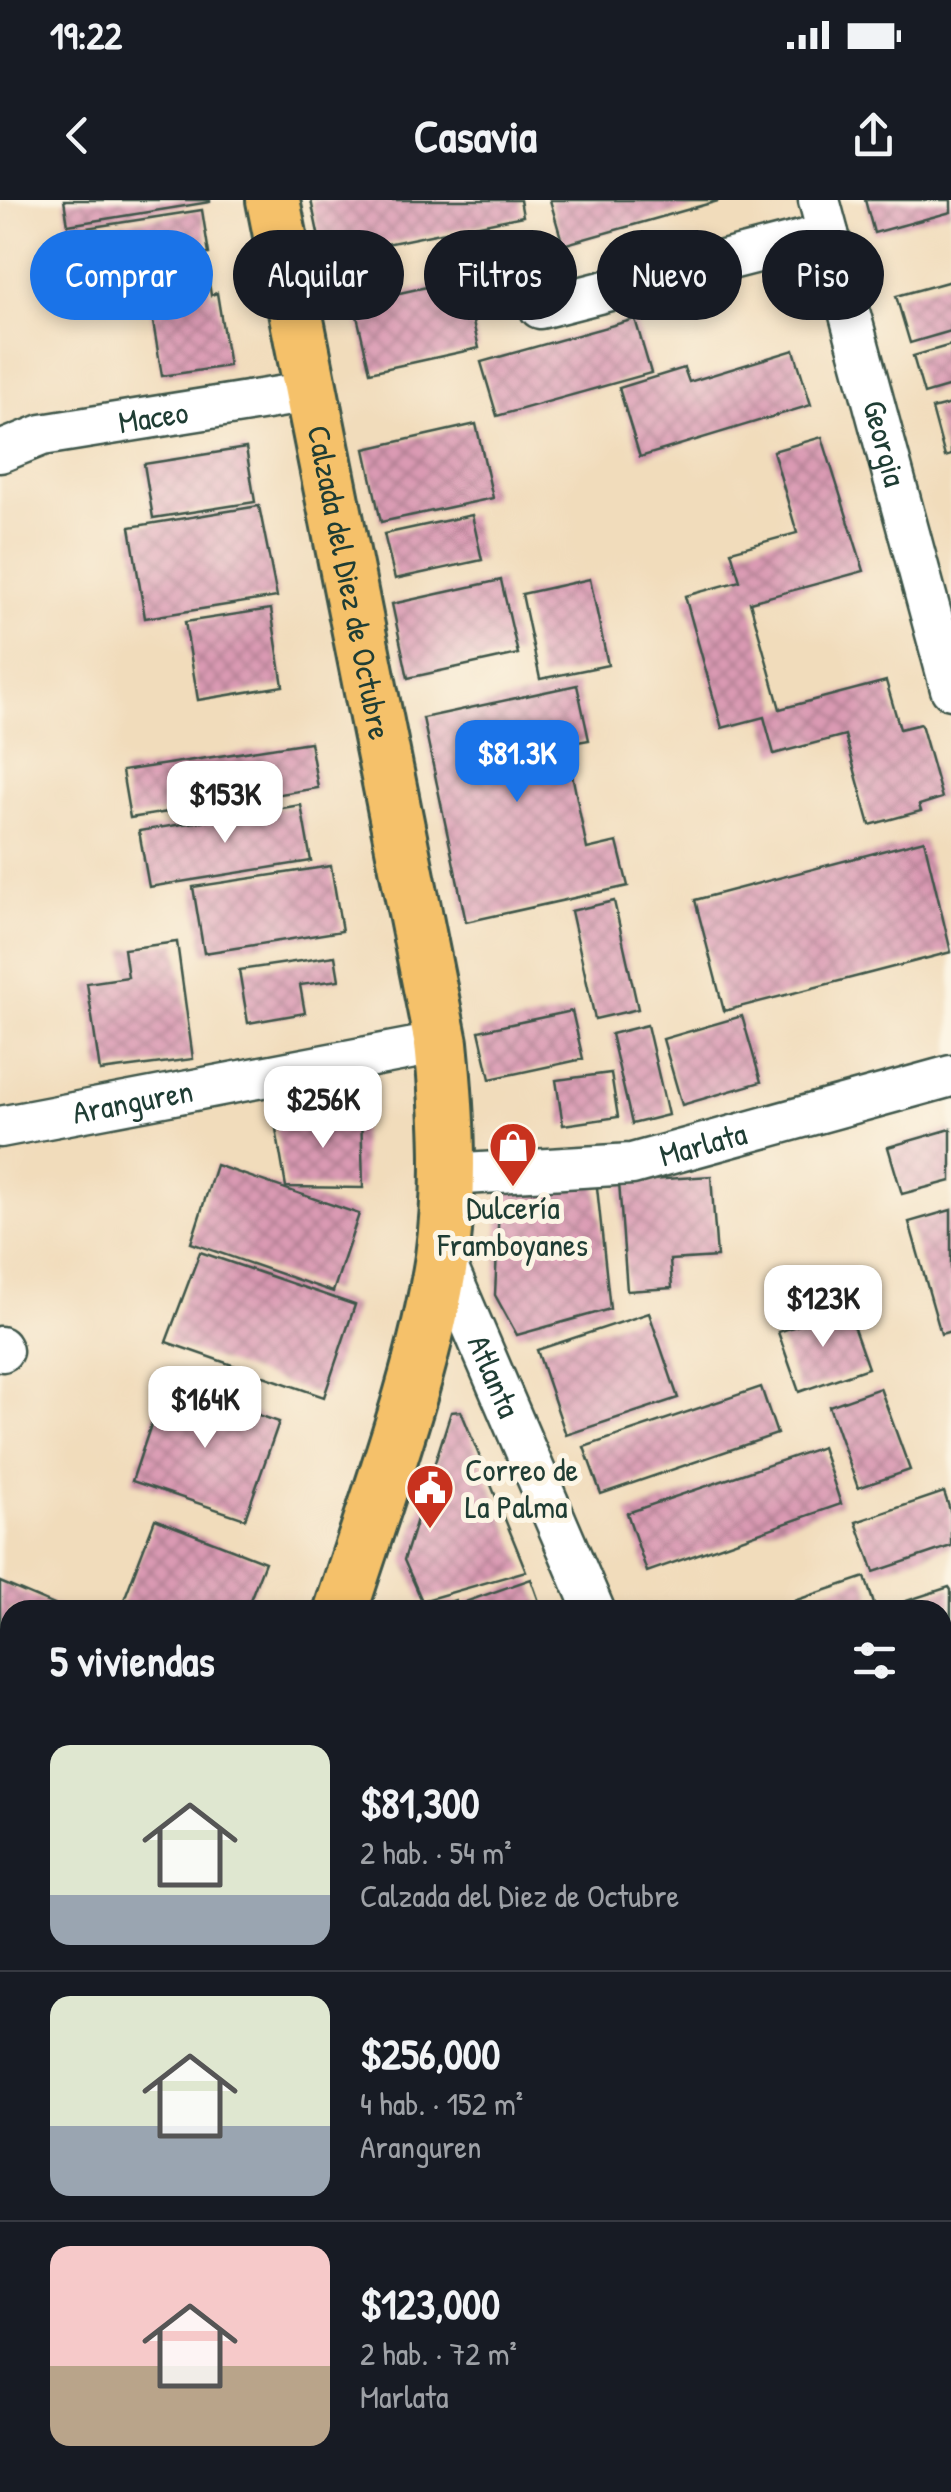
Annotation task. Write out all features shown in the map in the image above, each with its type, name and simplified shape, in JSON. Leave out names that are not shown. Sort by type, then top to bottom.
[{"type":"main road","name":"Calzada del Diez de Octubre","points":[[274,200],[441,1043],[448,1175],[442,1255],[406,1409],[344,1600]]},
{"type":"street","points":[[577,296],[823,217]]},
{"type":"street","name":"Georgia","points":[[823,217],[951,689]]},
{"type":"street","name":"Maceo","points":[[0,452],[42,435],[310,392]]},
{"type":"street","name":"Aranguren","points":[[0,1126],[441,1043]]},
{"type":"street","name":"Marlata","points":[[448,1175],[632,1164],[951,1076]]},
{"type":"street","name":"Atlanta","points":[[442,1255],[590,1600]]},
{"type":"building","points":[[64,200],[210,200],[210,202],[68,225]]},
{"type":"building","points":[[311,200],[520,200],[523,216],[455,230],[424,230],[424,236],[404,240],[404,230],[317,230]]},
{"type":"building","points":[[550,200],[718,200],[616,230],[597,230],[597,235],[577,241],[577,230],[559,230]]},
{"type":"building","points":[[865,200],[951,200],[951,212],[873,230]]},
{"type":"building","points":[[202,210],[205,230],[73,230]]},
{"type":"building","points":[[951,281],[951,331],[910,343],[896,296]]},
{"type":"building","points":[[424,288],[424,320],[473,320],[479,348],[370,372],[358,320],[404,320],[404,292]]},
{"type":"building","points":[[217,293],[229,366],[162,376],[153,320],[213,320],[213,294]]},
{"type":"building","points":[[635,320],[651,373],[497,416],[481,362]]},
{"type":"building","points":[[951,345],[951,386],[924,394],[913,356]]},
{"type":"building","points":[[794,350],[811,405],[640,457],[619,388],[684,368],[689,382]]},
{"type":"building","points":[[951,404],[951,455],[945,457],[932,409]]},
{"type":"building","points":[[476,424],[493,498],[381,522],[365,449]]},
{"type":"building","points":[[822,437],[864,571],[750,602],[780,709],[886,681],[900,729],[921,724],[942,798],[919,805],[921,811],[870,825],[845,735],[774,754],[764,717],[722,728],[685,596],[740,581],[731,551],[797,533],[773,451]]},
{"type":"building","points":[[246,448],[255,502],[153,518],[144,464]]},
{"type":"building","points":[[259,506],[277,597],[145,618],[130,527]]},
{"type":"building","points":[[472,515],[482,560],[395,579],[384,534]]},
{"type":"building","points":[[590,579],[608,665],[540,679],[522,594]]},
{"type":"building","points":[[501,580],[518,654],[408,678],[392,604]]},
{"type":"building","points":[[271,609],[283,686],[198,700],[185,622]]},
{"type":"building","points":[[577,685],[589,740],[566,744],[587,849],[617,842],[628,886],[466,922],[423,718]]},
{"type":"building","points":[[310,742],[318,788],[130,818],[122,771]]},
{"type":"building","points":[[301,805],[311,861],[149,887],[139,831]]},
{"type":"building","points":[[924,840],[951,952],[724,1011],[695,900]]},
{"type":"building","points":[[331,866],[342,931],[204,953],[193,887]]},
{"type":"building","points":[[614,901],[638,1009],[595,1019],[571,911]]},
{"type":"building","points":[[177,942],[193,1059],[100,1071],[87,983],[128,977],[124,949]]},
{"type":"building","points":[[335,956],[339,980],[300,985],[305,1013],[248,1023],[239,970]]},
{"type":"building","points":[[572,1011],[583,1059],[490,1079],[479,1031]]},
{"type":"building","points":[[742,1016],[761,1082],[682,1105],[663,1039]]},
{"type":"building","points":[[647,1025],[668,1115],[632,1124],[611,1034]]},
{"type":"building","points":[[611,1073],[618,1117],[563,1125],[556,1080]]},
{"type":"building","points":[[361,1109],[363,1188],[286,1187],[275,1123]]},
{"type":"building","points":[[951,1129],[951,1181],[902,1194],[888,1147]]},
{"type":"building","points":[[216,1165],[359,1214],[333,1292],[191,1243]]},
{"type":"building","points":[[711,1176],[717,1257],[670,1260],[672,1288],[627,1291],[619,1182]]},
{"type":"building","points":[[596,1178],[610,1309],[517,1335],[495,1295],[500,1182]]},
{"type":"building","points":[[951,1210],[951,1331],[941,1334],[909,1222]]},
{"type":"building","points":[[200,1252],[355,1305],[324,1397],[166,1342]]},
{"type":"building","points":[[847,1309],[868,1368],[799,1392],[778,1332]]},
{"type":"building","points":[[649,1313],[678,1398],[566,1435],[537,1350]]},
{"type":"building","points":[[165,1383],[279,1422],[245,1519],[132,1481]]},
{"type":"building","points":[[761,1387],[777,1434],[601,1494],[584,1447]]},
{"type":"building","points":[[880,1388],[910,1470],[858,1488],[829,1406]]},
{"type":"building","points":[[461,1411],[526,1571],[422,1600],[404,1560],[451,1412]]},
{"type":"building","points":[[822,1447],[841,1504],[647,1572],[627,1513]]},
{"type":"building","points":[[944,1492],[951,1513],[951,1546],[874,1572],[856,1522]]},
{"type":"building","points":[[155,1519],[265,1562],[250,1600],[124,1600]]},
{"type":"building","points":[[865,1577],[873,1600],[797,1600]]},
{"type":"building","points":[[531,1579],[538,1600],[471,1600]]},
{"type":"building","points":[[0,1582],[42,1600],[0,1600]]},
{"type":"building","points":[[949,1587],[951,1590],[951,1600],[909,1600]]},
{"type":"place","name":"Dulcería Framboyanes","points":[[513,1188]]},
{"type":"place","name":"Correo de La Palma","points":[[430,1530]]}]
